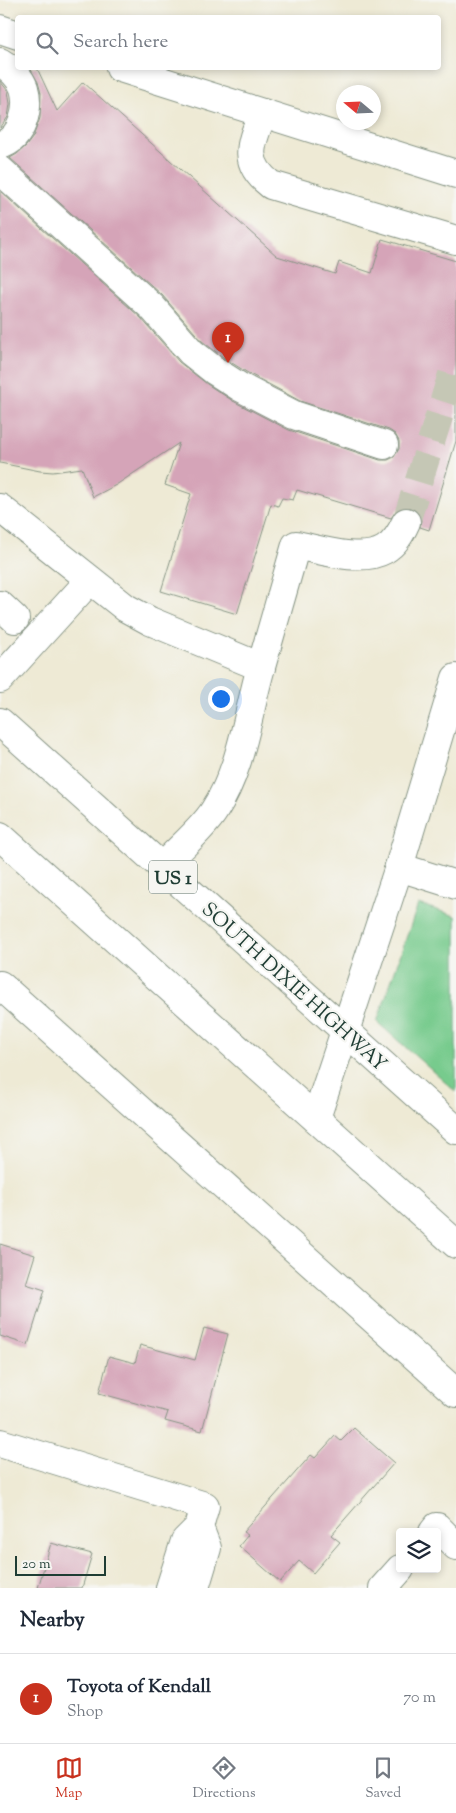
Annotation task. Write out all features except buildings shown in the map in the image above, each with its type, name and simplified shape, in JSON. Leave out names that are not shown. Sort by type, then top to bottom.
[{"type":"main road","points":[[0,29],[15,34]]},
{"type":"main road","points":[[0,62],[10,68],[19,80],[23,86],[26,100],[24,120],[18,132],[7,143],[0,145]]},
{"type":"main road","points":[[126,70],[456,174]]},
{"type":"main road","points":[[263,113],[252,141],[251,162],[259,176],[271,185],[456,240]]},
{"type":"main road","points":[[2,171],[152,308],[191,352],[215,371],[240,387],[294,414],[384,445]]},
{"type":"main road","points":[[0,508],[126,608],[150,621],[261,667]]},
{"type":"main road","points":[[162,867],[213,813],[230,780],[244,740],[252,699],[296,545],[351,555],[369,555],[385,550],[398,537],[406,522]]},
{"type":"main road","points":[[0,679],[90,580]]},
{"type":"main road","points":[[316,1118],[399,867],[456,678]]},
{"type":"main road","name":"SOUTH DIXIE HIGHWAY","points":[[0,722],[456,1130]]},
{"type":"main road","points":[[0,836],[456,1244]]},
{"type":"main road","points":[[399,867],[456,885]]},
{"type":"main road","points":[[0,985],[456,1393]]},
{"type":"main road","points":[[0,1443],[202,1516]]},
{"type":"main road","points":[[170,1588],[185,1541],[202,1516]]},
{"type":"main road","points":[[195,1588],[207,1548],[202,1516]]},
{"type":"main road","points":[[441,1531],[456,1546]]},
{"type":"main road","points":[[383,1588],[396,1573]]},
{"type":"green space","points":[[418,904],[456,916],[456,1092],[377,1022]]},
{"type":"tunnel","points":[[406,522],[456,362]]},
{"type":"place","name":"Toyota of Kendall","points":[[228,363]]}]
